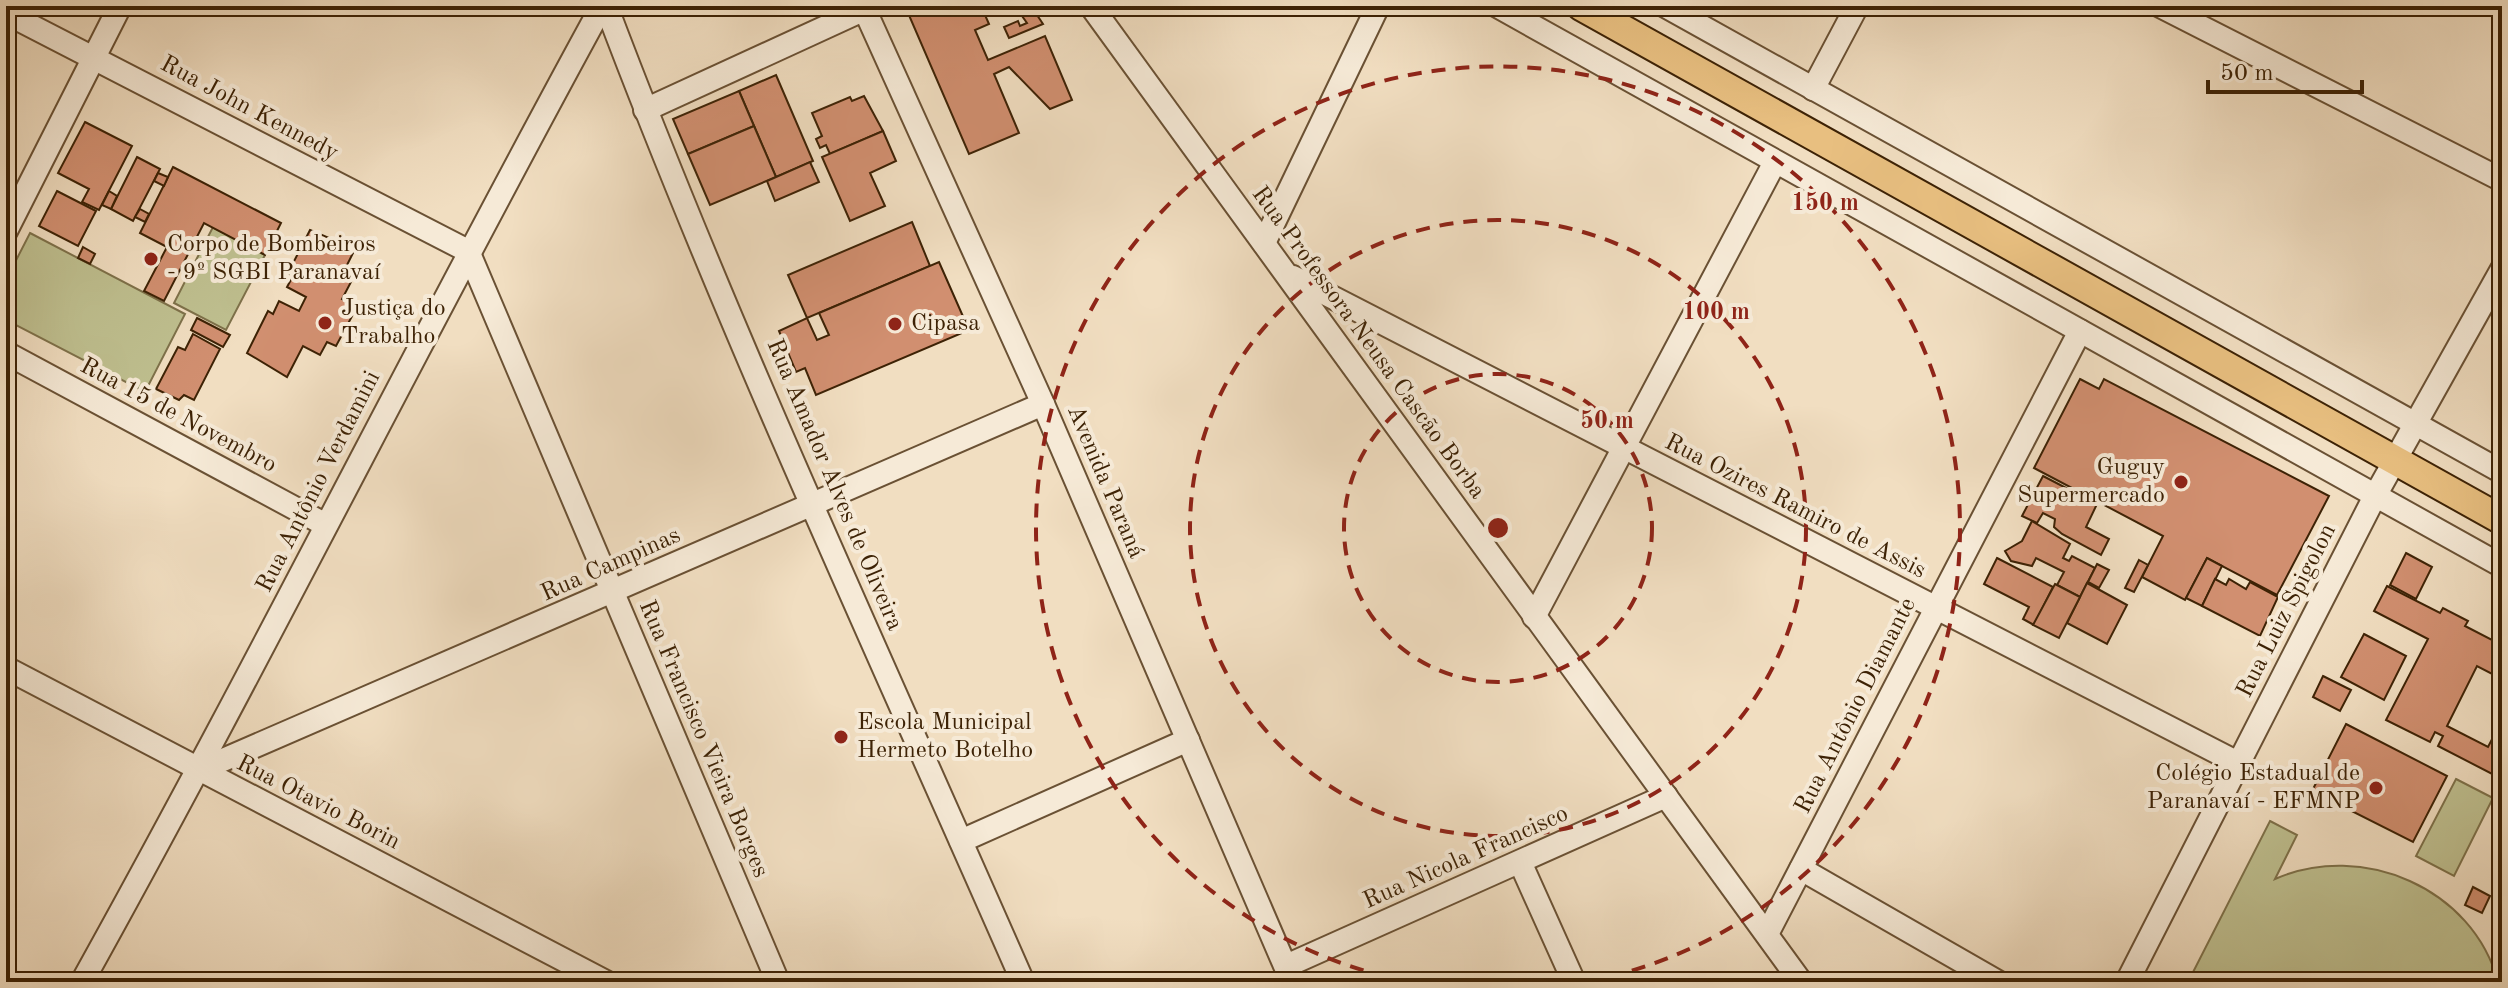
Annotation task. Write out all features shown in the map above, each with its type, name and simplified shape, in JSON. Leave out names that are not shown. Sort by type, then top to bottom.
[{"type":"main road","points":[[1581,6],[2502,520]]},
{"type":"street","points":[[6,231],[120,6]]},
{"type":"street","name":"Rua Amador Alves de Oliveira","points":[[604,6],[645,110],[813,503],[1023,982]]},
{"type":"street","name":"Rua Antônio Verdamini","points":[[82,982],[200,770],[468,251],[604,6]]},
{"type":"street","name":"Rua Professora Neusa Cascão Borba","points":[[1091,6],[1801,982]]},
{"type":"street","points":[[1264,243],[1378,6]]},
{"type":"street","points":[[1497,6],[2502,566]]},
{"type":"street","points":[[1665,6],[2502,472]]},
{"type":"street","points":[[1813,89],[1857,6]]},
{"type":"street","points":[[2160,6],[2502,180]]},
{"type":"street","points":[[645,110],[864,8]]},
{"type":"street","name":"Avenida Paraná","points":[[864,8],[1043,404],[1289,974]]},
{"type":"street","name":"Rua John Kennedy","points":[[6,13],[468,251]]},
{"type":"street","points":[[1534,617],[1775,162]]},
{"type":"street","name":"Rua Francisco Vieira Borges","points":[[468,251],[778,982]]},
{"type":"street","name":"Rua Luiz Spigolon","points":[[2127,982],[2375,496],[2502,269]]},
{"type":"street","name":"Rua Ozires Ramiro de Assis","points":[[1286,274],[2238,763]]},
{"type":"street","name":"Rua Antônio Diamante","points":[[1767,934],[2080,331]]},
{"type":"street","name":"Rua 15 de Novembro","points":[[6,353],[326,525]]},
{"type":"street","name":"Rua Campinas","points":[[200,770],[613,594],[813,503],[1043,404]]},
{"type":"street","name":"Rua Otavio Borin","points":[[6,668],[603,981]]},
{"type":"street","points":[[961,841],[1188,740]]},
{"type":"street","name":"Rua Nicola Francisco","points":[[1289,974],[1520,862],[1666,796]]},
{"type":"street","points":[[1520,862],[1574,982]]},
{"type":"street","points":[[1801,869],[1998,982]]},
{"type":"green space","points":[[213,227],[265,255],[226,330],[174,303]]},
{"type":"green space","points":[[30,233],[185,314],[145,392],[6,320],[6,280]]},
{"type":"green space","points":[[2456,779],[2493,798],[2454,876],[2416,856]]},
{"type":"green space","points":[[2270,821],[2297,835],[2275,879],[2309,869],[2343,866],[2377,870],[2410,881],[2439,898],[2465,921],[2485,949],[2498,982],[2188,982]]},
{"type":"building","points":[[905,6],[981,6],[989,24],[975,30],[988,60],[1045,36],[1072,100],[1050,109],[1009,67],[994,74],[1019,133],[969,154]]},
{"type":"building","points":[[1015,6],[1031,6],[1043,24],[1009,38],[1004,27],[1018,21],[1020,26],[1027,23]]},
{"type":"building","points":[[776,75],[813,161],[776,177],[739,91]]},
{"type":"building","points":[[739,91],[754,126],[688,154],[673,119]]},
{"type":"building","points":[[864,96],[883,131],[830,154],[826,145],[820,148],[816,139],[822,136],[812,113],[850,97],[852,101]]},
{"type":"building","points":[[85,122],[132,146],[99,210],[82,202],[89,189],[58,173]]},
{"type":"building","points":[[754,126],[776,177],[710,205],[688,154]]},
{"type":"building","points":[[883,131],[896,161],[870,173],[885,206],[850,221],[822,157]]},
{"type":"building","points":[[137,157],[160,169],[133,221],[111,209]]},
{"type":"building","points":[[810,162],[819,182],[775,201],[767,181]]},
{"type":"building","points":[[173,167],[281,223],[265,255],[204,223],[164,301],[144,291],[167,247],[140,233]]},
{"type":"building","points":[[158,173],[168,177],[164,186],[154,181]]},
{"type":"building","points":[[57,191],[96,211],[78,246],[39,226]]},
{"type":"building","points":[[109,191],[117,196],[111,209],[102,205]]},
{"type":"building","points":[[140,209],[149,214],[145,222],[135,217]]},
{"type":"building","points":[[912,222],[930,266],[807,318],[788,275]]},
{"type":"building","points":[[310,230],[355,249],[341,277],[351,282],[342,299],[357,307],[336,346],[327,342],[320,355],[303,346],[287,377],[247,353],[268,311],[273,314],[279,301],[299,311],[306,297],[287,287],[293,276],[288,273]]},
{"type":"building","points":[[83,247],[95,254],[90,264],[78,258]]},
{"type":"building","name":"Cipasa","points":[[939,262],[969,330],[816,395],[805,368],[796,372],[779,331],[807,318],[817,340],[829,335],[819,313]]},
{"type":"building","points":[[197,318],[230,335],[223,347],[191,330]]},
{"type":"building","points":[[193,334],[220,349],[194,400],[184,395],[179,400],[156,389],[178,347],[185,350]]},
{"type":"building","name":"Guguy Supermercado","points":[[2080,379],[2099,389],[2104,379],[2329,496],[2277,595],[2207,558],[2185,600],[2142,577],[2163,536],[2034,468]]},
{"type":"building","points":[[2043,476],[2097,504],[2086,527],[2109,539],[2101,555],[2062,534],[2054,527],[2055,519],[2043,513],[2037,523],[2022,516]]},
{"type":"building","points":[[2032,521],[2070,544],[2063,558],[2069,561],[2072,556],[2095,568],[2080,597],[2057,585],[2064,572],[2036,558],[2032,566],[2011,561],[2005,551],[2022,541]]},
{"type":"building","points":[[2406,553],[2432,567],[2416,599],[2390,585]]},
{"type":"building","points":[[1997,558],[2053,587],[2034,625],[2023,619],[2029,607],[1984,584]]},
{"type":"building","points":[[2207,558],[2222,566],[2202,606],[2186,598]]},
{"type":"building","points":[[2139,560],[2148,565],[2134,592],[2125,588]]},
{"type":"building","points":[[2097,564],[2109,570],[2099,588],[2088,582]]},
{"type":"building","points":[[2215,579],[2226,585],[2229,579],[2246,589],[2250,582],[2278,597],[2260,636],[2202,606]]},
{"type":"building","points":[[2087,583],[2127,605],[2107,644],[2067,623]]},
{"type":"building","points":[[2055,584],[2080,597],[2059,638],[2033,625]]},
{"type":"building","points":[[2387,586],[2440,613],[2443,608],[2468,621],[2465,626],[2502,645],[2502,679],[2477,666],[2447,726],[2488,747],[2502,720],[2502,779],[2438,746],[2443,736],[2435,732],[2430,742],[2386,720],[2428,639],[2374,611]]},
{"type":"building","points":[[2364,634],[2406,656],[2384,700],[2341,677]]},
{"type":"building","points":[[2323,676],[2351,690],[2340,711],[2313,697]]},
{"type":"building","points":[[2346,724],[2447,776],[2413,842],[2312,791]]},
{"type":"building","points":[[2473,887],[2490,896],[2482,913],[2465,905]]},
{"type":"place","name":"Corpo de Bombeiros - 9º SGBI Paranavaí","points":[[151,259]]},
{"type":"place","name":"Justiça do Trabalho","points":[[325,323]]},
{"type":"place","name":"Cipasa","points":[[895,324]]},
{"type":"place","name":"Guguy Supermercado","points":[[2181,482]]},
{"type":"place","name":"Escola Municipal Hermeto Botelho","points":[[841,737]]},
{"type":"place","name":"Colégio Estadual de Paranavaí - EFMNP","points":[[2376,788]]}]
